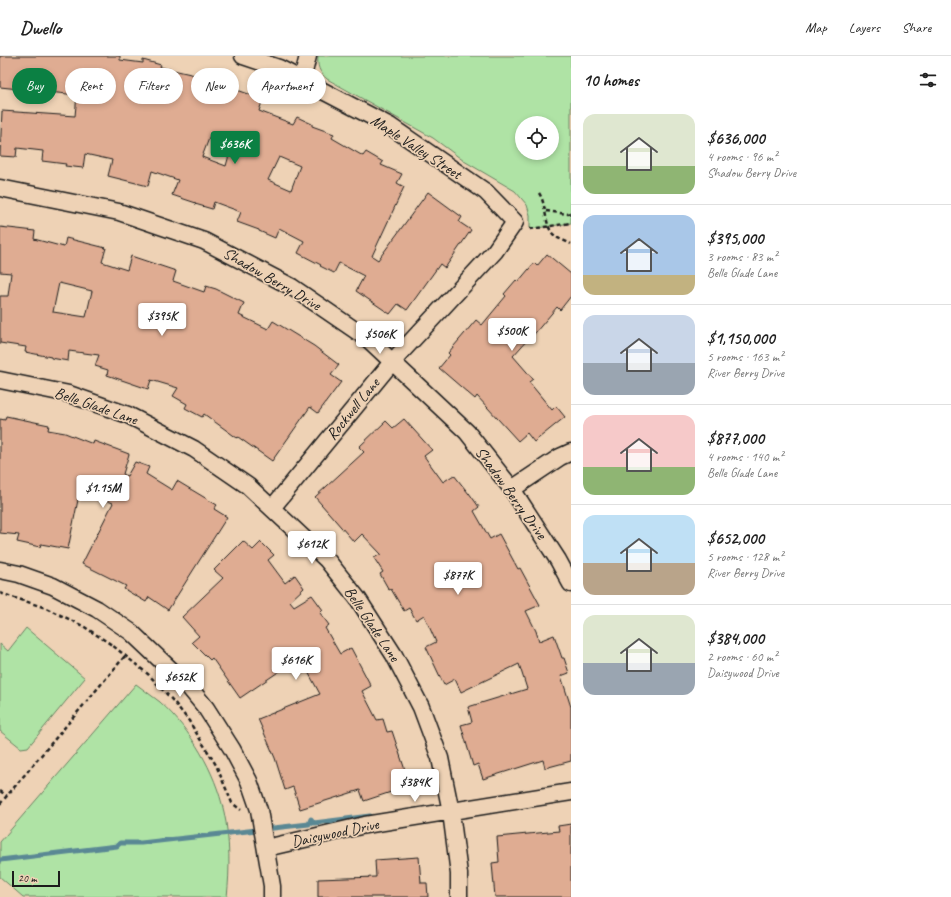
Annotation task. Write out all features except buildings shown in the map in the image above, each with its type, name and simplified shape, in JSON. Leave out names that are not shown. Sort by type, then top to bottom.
[{"type":"street","name":"Maple Valley Street","points":[[243,56],[279,68]]},
{"type":"street","points":[[305,68],[308,56]]},
{"type":"street","name":"Maple Valley Street","points":[[326,93],[390,126],[486,192],[515,222]]},
{"type":"street","name":"Shadow Berry Drive","points":[[0,188],[119,212],[204,241],[292,287],[368,339],[467,432],[512,490],[558,560],[571,584]]},
{"type":"street","name":"Rockwell Lane","points":[[272,508],[392,362],[495,252],[515,222]]},
{"type":"street","name":"Belle Glade Lane","points":[[0,380],[69,394],[128,414],[194,449],[248,486],[327,560],[358,600],[394,655],[421,707],[440,758],[452,812],[459,874],[459,897]]},
{"type":"street","points":[[512,490],[560,457],[571,452]]},
{"type":"street","points":[[0,570],[19,574],[53,586],[97,609],[131,632],[188,686],[206,708],[232,749],[249,781],[260,810],[272,886],[272,897]]},
{"type":"street","name":"Daisywood Drive","points":[[266,848],[365,825],[571,792]]},
{"type":"path","points":[[539,193],[543,198],[548,226],[554,235],[571,244]]},
{"type":"path","points":[[546,210],[568,214],[571,213]]},
{"type":"path","points":[[530,229],[571,223]]},
{"type":"path","points":[[0,593],[46,608],[83,626],[112,644],[148,675],[189,720],[216,765],[232,803],[244,813]]},
{"type":"path","points":[[0,804],[125,656]]},
{"type":"path","points":[[0,791],[7,796]]},
{"type":"green space","points":[[318,56],[571,56],[571,223],[530,229],[530,215],[527,205],[515,191],[464,161],[433,138],[327,79],[326,68],[319,68]]},
{"type":"green space","points":[[26,628],[85,678],[28,747],[21,748],[0,731],[0,644],[8,651]]},
{"type":"green space","points":[[136,684],[160,702],[182,725],[192,738],[215,781],[224,812],[227,833],[229,876],[227,897],[23,897],[0,877],[0,842]]},
{"type":"waterway","points":[[0,860],[117,846],[120,843],[141,843],[309,824],[311,819],[314,823],[370,816]]}]
